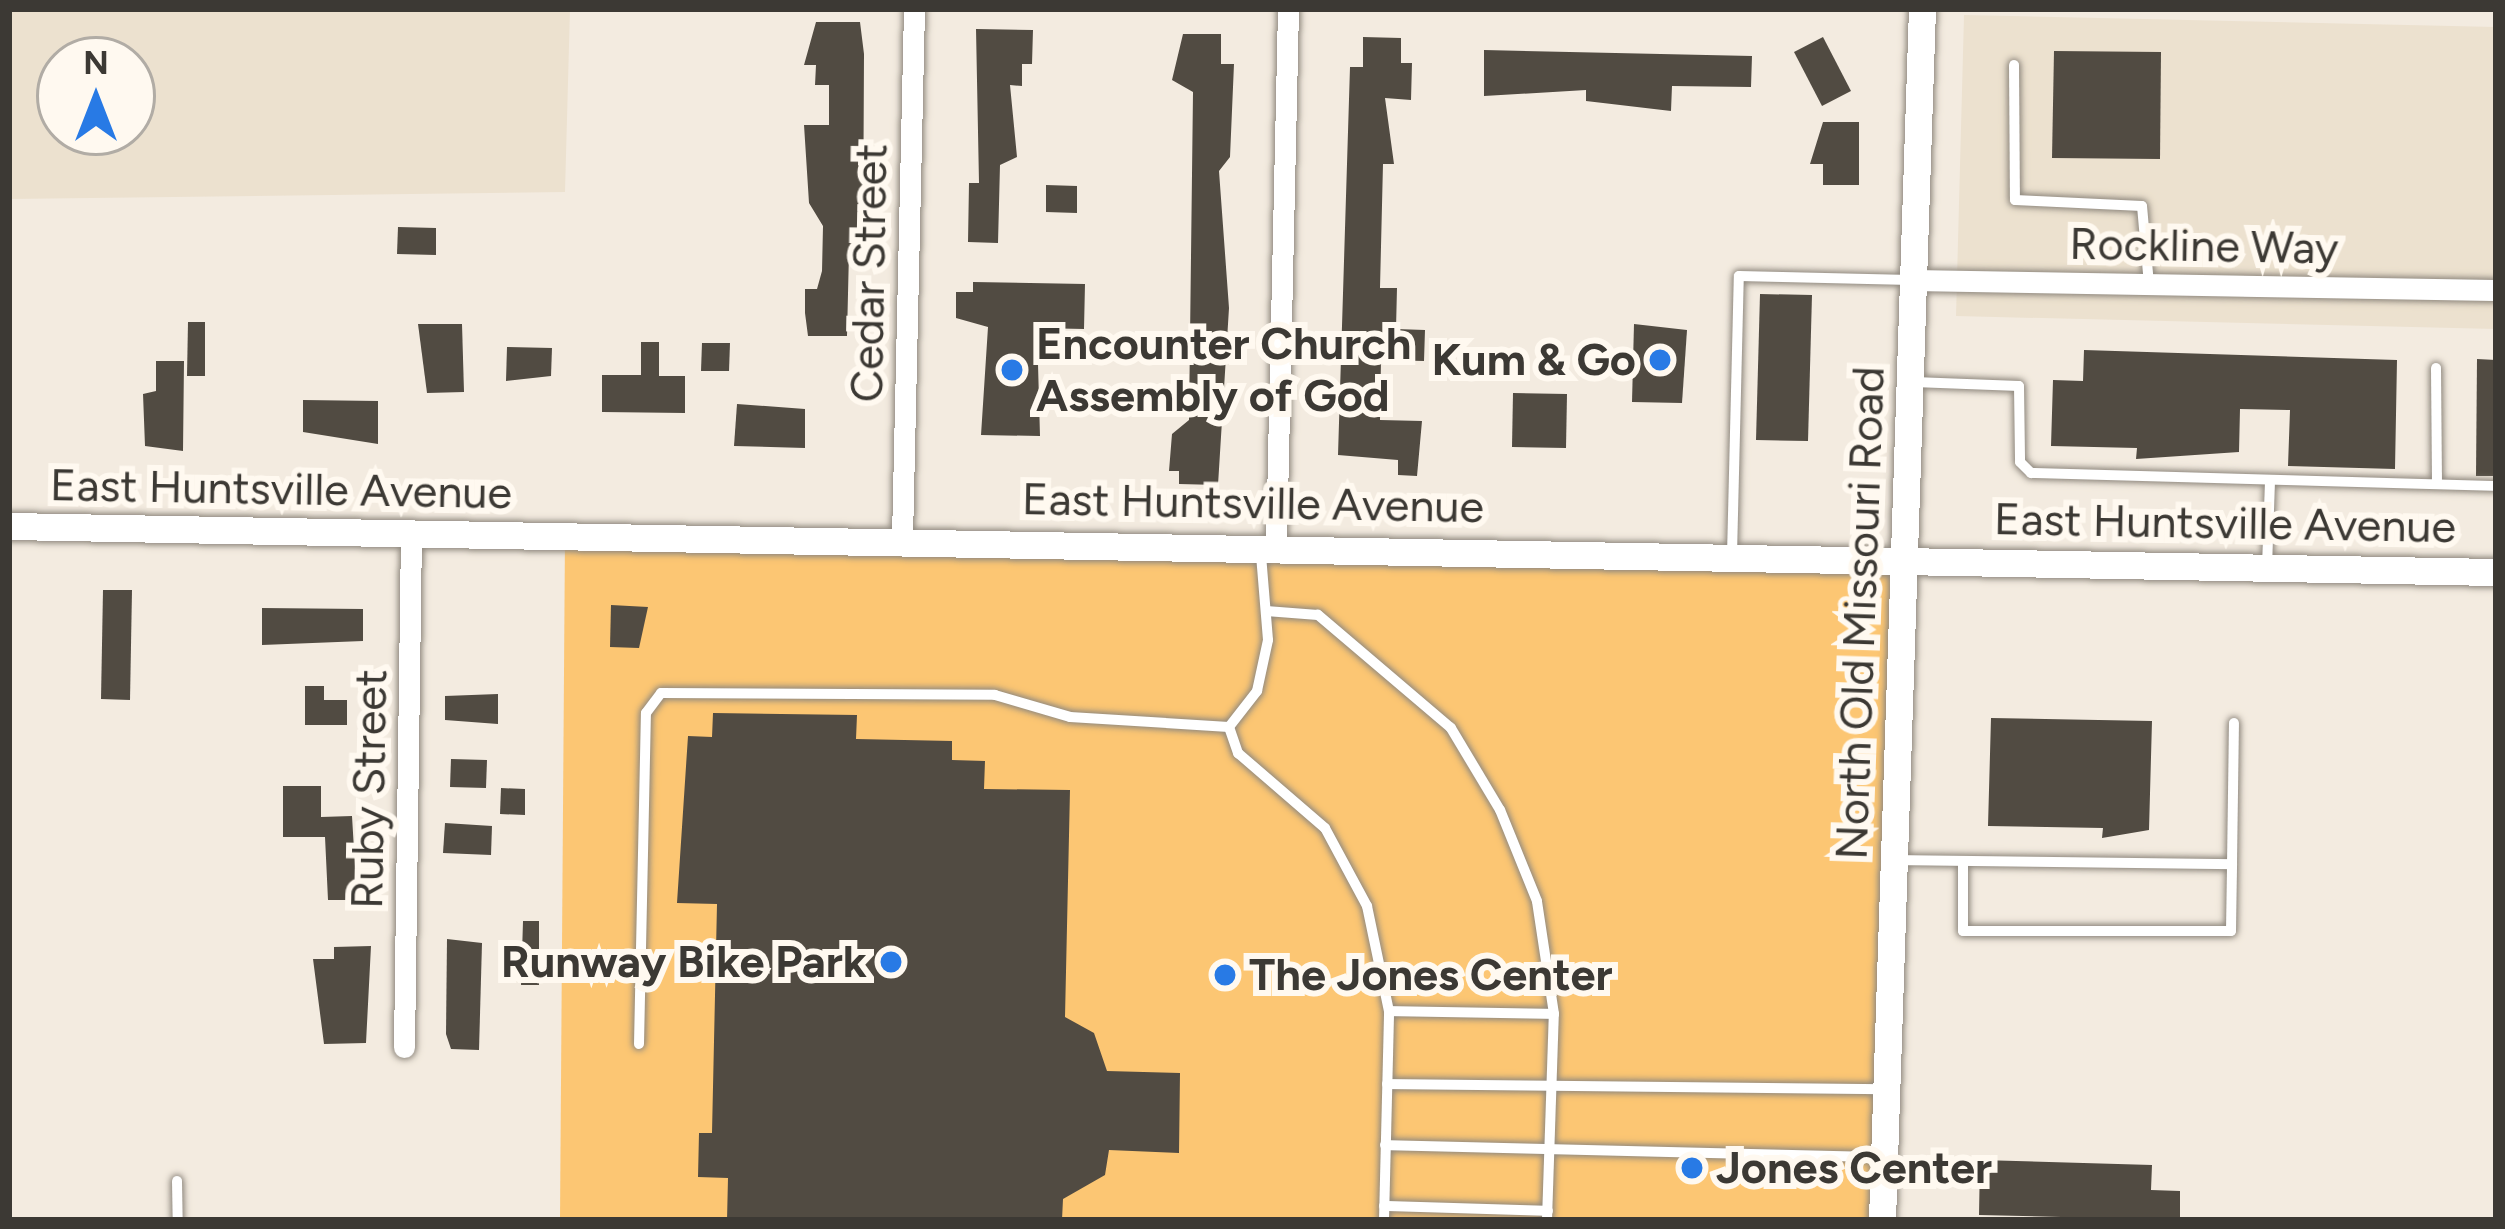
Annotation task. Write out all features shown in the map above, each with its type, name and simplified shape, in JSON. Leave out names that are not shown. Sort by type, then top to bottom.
[{"type":"main road","name":"North Old Missouri Road","points":[[1882,1220],[1922,9]]},
{"type":"main road","name":"East Huntsville Avenue","points":[[9,526],[902,538],[2496,572]]},
{"type":"street","name":"Cedar Street","points":[[902,538],[914,9]]},
{"type":"street","points":[[1268,546],[1288,9]]},
{"type":"street","name":"Rockline Way","points":[[1913,280],[2495,290]]},
{"type":"street","name":"Ruby Street","points":[[404,1047],[411,531]]},
{"type":"lane","points":[[2014,65],[2014,200],[2142,206],[2149,284]]},
{"type":"lane","points":[[1732,555],[1738,276],[1913,280]]},
{"type":"lane","points":[[2436,368],[2437,484]]},
{"type":"lane","points":[[1911,382],[2019,386],[2020,462],[2031,473],[2496,486]]},
{"type":"lane","points":[[2267,566],[2270,482]]},
{"type":"lane","points":[[1229,727],[1257,692],[1268,546]]},
{"type":"lane","points":[[1266,611],[1318,615],[1451,728],[1500,810],[1537,901],[1554,1014],[1556,1089],[1548,1215],[1384,1206]]},
{"type":"lane","points":[[639,1044],[646,713],[661,693],[995,695],[1070,717],[1229,727]]},
{"type":"lane","points":[[1964,861],[1964,931],[2230,931],[2234,723]]},
{"type":"lane","points":[[1229,727],[1238,753],[1324,827],[1367,906],[1389,1010],[1384,1220]]},
{"type":"lane","points":[[1893,860],[2232,864]]},
{"type":"lane","points":[[1389,1010],[1554,1014]]},
{"type":"lane","points":[[1387,1084],[1883,1089]]},
{"type":"lane","points":[[1385,1145],[1882,1157]]},
{"type":"lane","points":[[177,1181],[178,1220]]},
{"type":"shaded area","points":[[9,9],[570,9],[565,192],[9,199]]},
{"type":"shaded area","points":[[1964,15],[2496,27],[2496,329],[1956,316]]},
{"type":"shaded area","name":"The Jones Center","points":[[565,535],[1905,558],[1882,1220],[560,1220]]},
{"type":"building","points":[[816,22],[860,22],[864,54],[863,252],[849,252],[847,336],[808,336],[805,313],[805,289],[817,289],[822,271],[823,226],[809,203],[804,125],[829,125],[829,85],[815,85],[816,65],[804,65]]},
{"type":"building","points":[[976,29],[1033,30],[1032,64],[1022,64],[1022,86],[1010,85],[1017,157],[1000,165],[998,243],[968,242],[969,183],[979,183]]},
{"type":"building","points":[[1183,34],[1221,34],[1221,64],[1234,64],[1230,157],[1219,171],[1229,308],[1218,485],[1179,484],[1179,471],[1169,471],[1172,434],[1189,420],[1193,92],[1172,80]]},
{"type":"building","points":[[1363,37],[1401,38],[1401,63],[1412,63],[1411,100],[1385,98],[1394,164],[1383,164],[1380,288],[1397,288],[1396,329],[1425,330],[1424,361],[1381,360],[1380,420],[1422,421],[1417,476],[1398,475],[1398,460],[1338,455],[1350,67],[1363,67]]},
{"type":"building","points":[[1823,37],[1851,91],[1822,106],[1794,52]]},
{"type":"building","points":[[1484,50],[1752,56],[1751,87],[1672,86],[1671,111],[1586,101],[1586,90],[1484,96]]},
{"type":"building","points":[[2054,51],[2161,52],[2160,159],[2052,158]]},
{"type":"building","points":[[1823,122],[1859,122],[1859,185],[1823,185],[1823,164],[1810,164]]},
{"type":"building","points":[[1046,185],[1077,186],[1077,213],[1046,212]]},
{"type":"building","points":[[398,227],[436,228],[436,255],[397,254]]},
{"type":"building","name":"Encounter Church Assembly of God","points":[[973,282],[1085,284],[1084,329],[1037,328],[1040,436],[981,435],[988,327],[956,318],[956,292],[973,292]]},
{"type":"building","name":"Kum & Go","points":[[1760,294],[1812,295],[1808,441],[1756,440]]},
{"type":"building","points":[[188,322],[205,322],[205,376],[187,376]]},
{"type":"building","points":[[418,324],[462,324],[464,392],[427,393]]},
{"type":"building","name":"Kum & Go","points":[[1634,324],[1687,330],[1682,403],[1632,402]]},
{"type":"building","points":[[641,342],[659,342],[659,376],[685,376],[685,413],[602,412],[602,375],[641,375]]},
{"type":"building","points":[[702,343],[730,343],[729,371],[701,371]]},
{"type":"building","points":[[507,347],[552,348],[551,376],[506,381]]},
{"type":"building","points":[[2084,350],[2397,360],[2395,469],[2288,466],[2290,410],[2240,409],[2239,452],[2136,459],[2137,448],[2051,446],[2053,380],[2083,381]]},
{"type":"building","points":[[2477,359],[2496,360],[2496,476],[2476,476]]},
{"type":"building","points":[[156,361],[184,361],[183,451],[145,446],[143,394],[156,391]]},
{"type":"building","points":[[1513,393],[1567,394],[1566,448],[1512,447]]},
{"type":"building","points":[[303,400],[378,401],[378,444],[303,432]]},
{"type":"building","points":[[737,404],[805,409],[805,448],[734,446]]},
{"type":"building","points":[[103,590],[132,590],[130,700],[101,699]]},
{"type":"building","points":[[611,605],[648,607],[639,648],[610,647]]},
{"type":"building","points":[[262,608],[363,609],[363,641],[262,645]]},
{"type":"building","points":[[305,686],[324,686],[324,700],[347,700],[347,725],[305,725]]},
{"type":"building","points":[[498,694],[498,724],[445,720],[445,696]]},
{"type":"building","name":"Runway Bike Park","points":[[713,713],[857,715],[856,739],[952,741],[952,760],[985,761],[984,789],[1070,790],[1065,1017],[1094,1033],[1107,1071],[1180,1073],[1179,1153],[1109,1150],[1105,1175],[1063,1199],[1062,1220],[727,1220],[728,1178],[698,1177],[699,1133],[712,1133],[717,904],[677,903],[688,736],[712,737]]},
{"type":"building","points":[[1991,718],[2152,721],[2149,830],[2102,838],[2103,828],[1988,826]]},
{"type":"building","points":[[451,759],[487,760],[486,788],[450,787]]},
{"type":"building","points":[[283,786],[321,786],[321,817],[352,816],[357,900],[328,900],[325,837],[283,837]]},
{"type":"building","points":[[501,788],[525,789],[525,815],[500,814]]},
{"type":"building","points":[[445,823],[492,826],[491,855],[443,853]]},
{"type":"building","points":[[523,921],[539,921],[539,985],[521,985]]},
{"type":"building","points":[[447,939],[482,943],[479,1050],[451,1049],[446,1034]]},
{"type":"building","points":[[371,946],[366,1043],[324,1044],[313,959],[334,959],[334,947]]},
{"type":"building","points":[[1980,1160],[2152,1165],[2151,1190],[2180,1191],[2180,1220],[1979,1215]]},
{"type":"place","name":"Kum & Go","points":[[1660,360]]},
{"type":"place","name":"Encounter Church Assembly of God","points":[[1012,370]]},
{"type":"place","name":"Runway Bike Park","points":[[891,962]]},
{"type":"place","name":"The Jones Center","points":[[1225,975]]},
{"type":"place","name":"Jones Center","points":[[1692,1168]]}]
